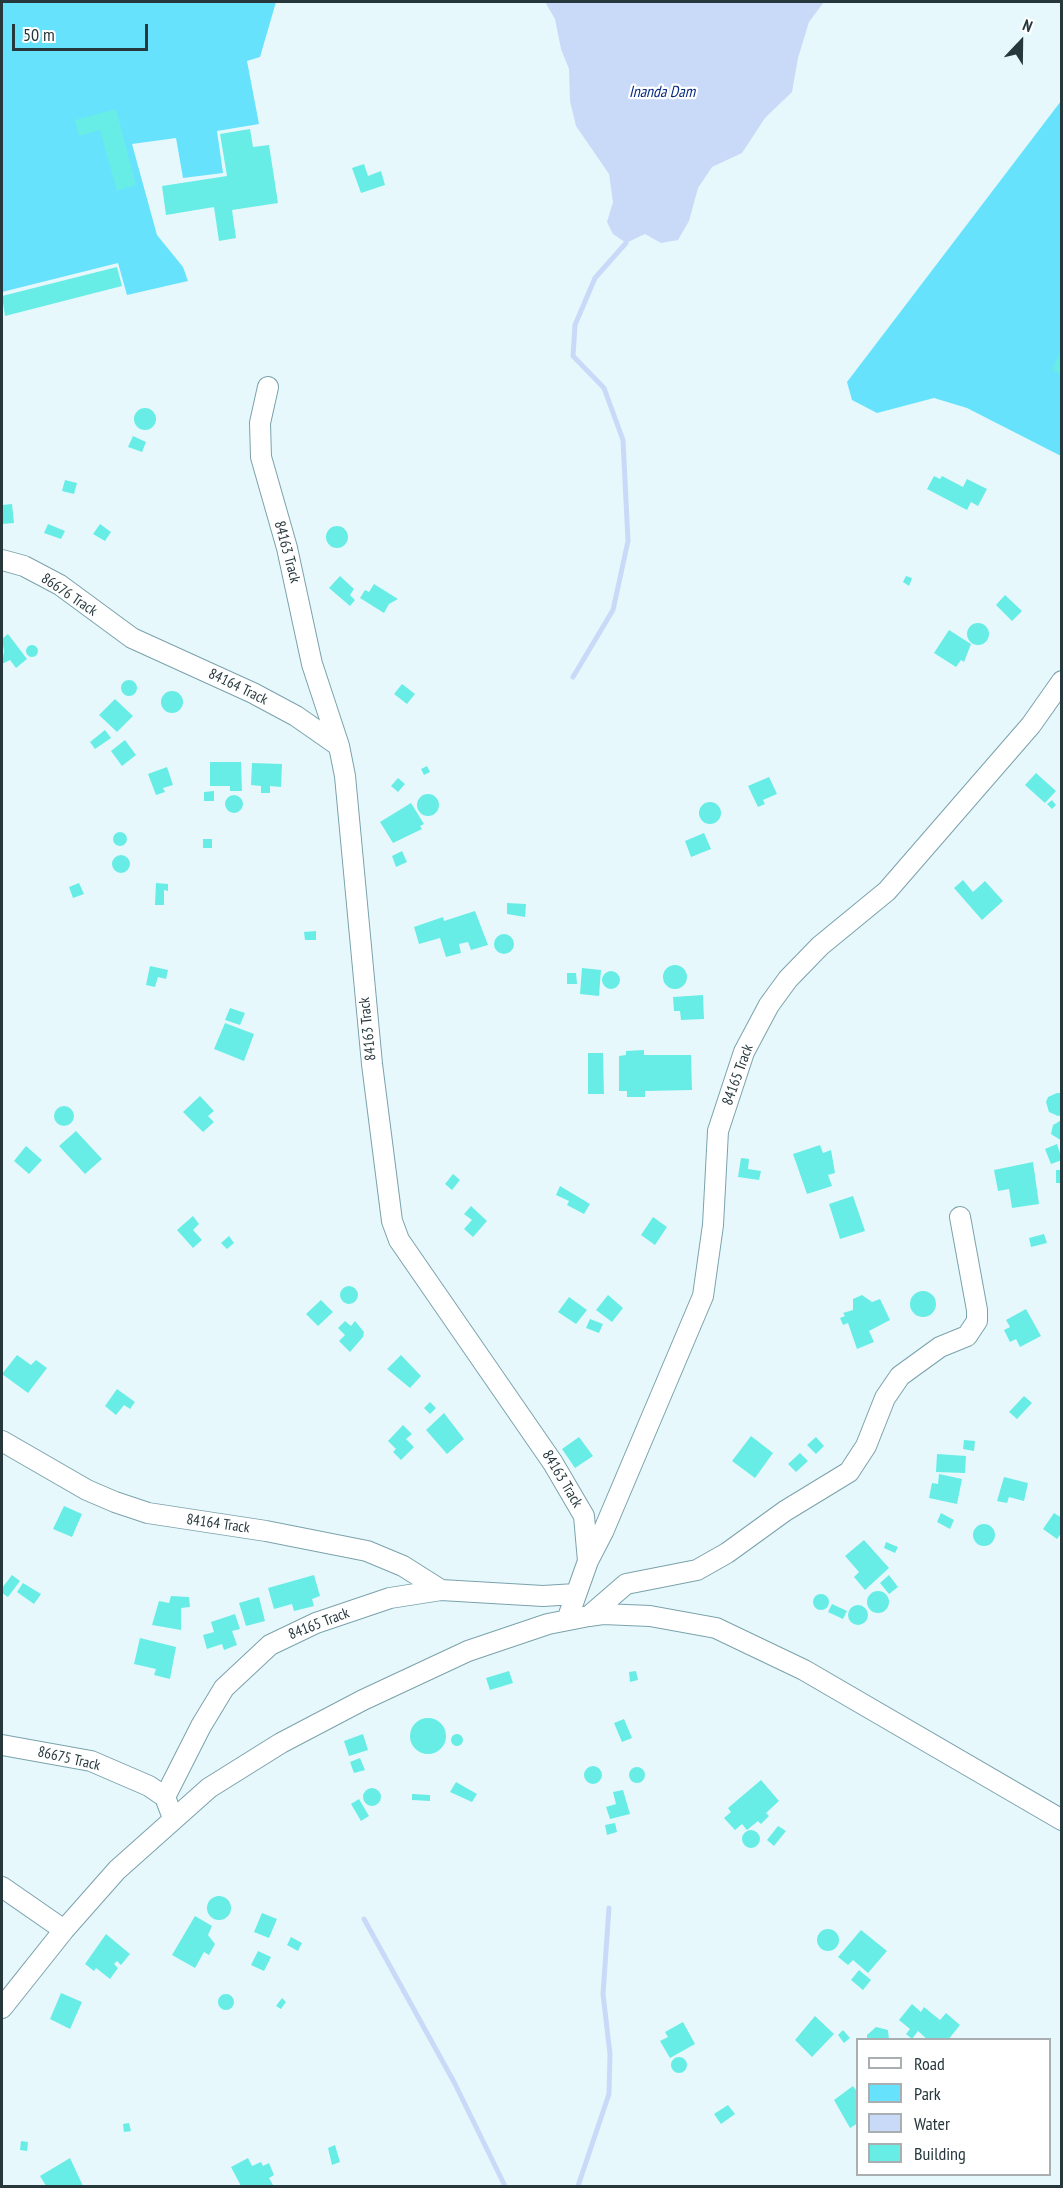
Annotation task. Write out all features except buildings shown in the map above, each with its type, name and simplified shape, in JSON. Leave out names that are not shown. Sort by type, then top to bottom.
[{"type":"street","name":"84163 Track","points":[[268,387],[260,423],[261,457],[287,548],[312,664],[339,746],[345,776],[372,1064],[387,1198],[392,1221],[399,1240],[574,1494],[584,1516],[588,1561],[567,1620]]},
{"type":"street","name":"86676 Track","points":[[2,560],[24,566],[60,585],[132,638]]},
{"type":"street","name":"84164 Track","points":[[132,638],[253,693],[296,716],[339,746]]},
{"type":"street","name":"84165 Track","points":[[588,1561],[603,1532],[703,1296],[713,1225],[718,1131],[744,1052],[769,1005],[788,979],[820,945],[887,891],[1031,725],[1062,681]]},
{"type":"street","points":[[589,1616],[626,1584],[697,1570],[727,1553],[785,1512],[849,1472],[866,1446],[885,1398],[900,1376],[940,1347],[967,1336],[977,1321],[960,1217]]},
{"type":"street","name":"84164 Track","points":[[2,1441],[87,1490],[115,1502],[148,1513],[266,1531],[367,1551],[403,1566],[441,1590]]},
{"type":"street","name":"84165 Track","points":[[165,1797],[224,1688],[244,1665],[270,1645],[316,1623],[390,1598],[441,1590],[543,1596],[576,1594]]},
{"type":"street","points":[[2,2008],[64,1930],[117,1870],[209,1788],[281,1743],[363,1700],[468,1651],[548,1624],[589,1616],[603,1614],[650,1616],[716,1628],[804,1670],[1062,1820]]},
{"type":"street","name":"86675 Track","points":[[2,1745],[91,1761],[149,1786],[165,1797]]},
{"type":"street","points":[[165,1797],[173,1818]]},
{"type":"street","points":[[2,1887],[64,1930]]},
{"type":"green space","points":[[2,2],[276,2],[260,57],[247,61],[259,124],[217,131],[223,173],[183,178],[176,138],[132,144],[157,235],[183,267],[188,281],[127,295],[118,263],[2,292]]},
{"type":"green space","points":[[1061,101],[1061,456],[967,408],[934,398],[877,413],[852,400],[847,382]]},
{"type":"water","name":"Inanda Dam","points":[[545,2],[824,2],[809,22],[798,58],[792,92],[765,118],[742,153],[712,167],[698,188],[689,221],[678,240],[661,243],[645,234],[626,243],[613,234],[607,222],[613,202],[609,174],[576,126],[570,101],[569,69],[561,49],[555,19]]},
{"type":"waterway","points":[[573,677],[613,610],[628,541],[623,440],[604,388],[573,356],[575,325],[595,278],[626,243]]},
{"type":"waterway","points":[[578,2186],[609,2094],[610,2054],[603,1994],[609,1908]]},
{"type":"waterway","points":[[364,1919],[454,2082],[505,2186]]}]
